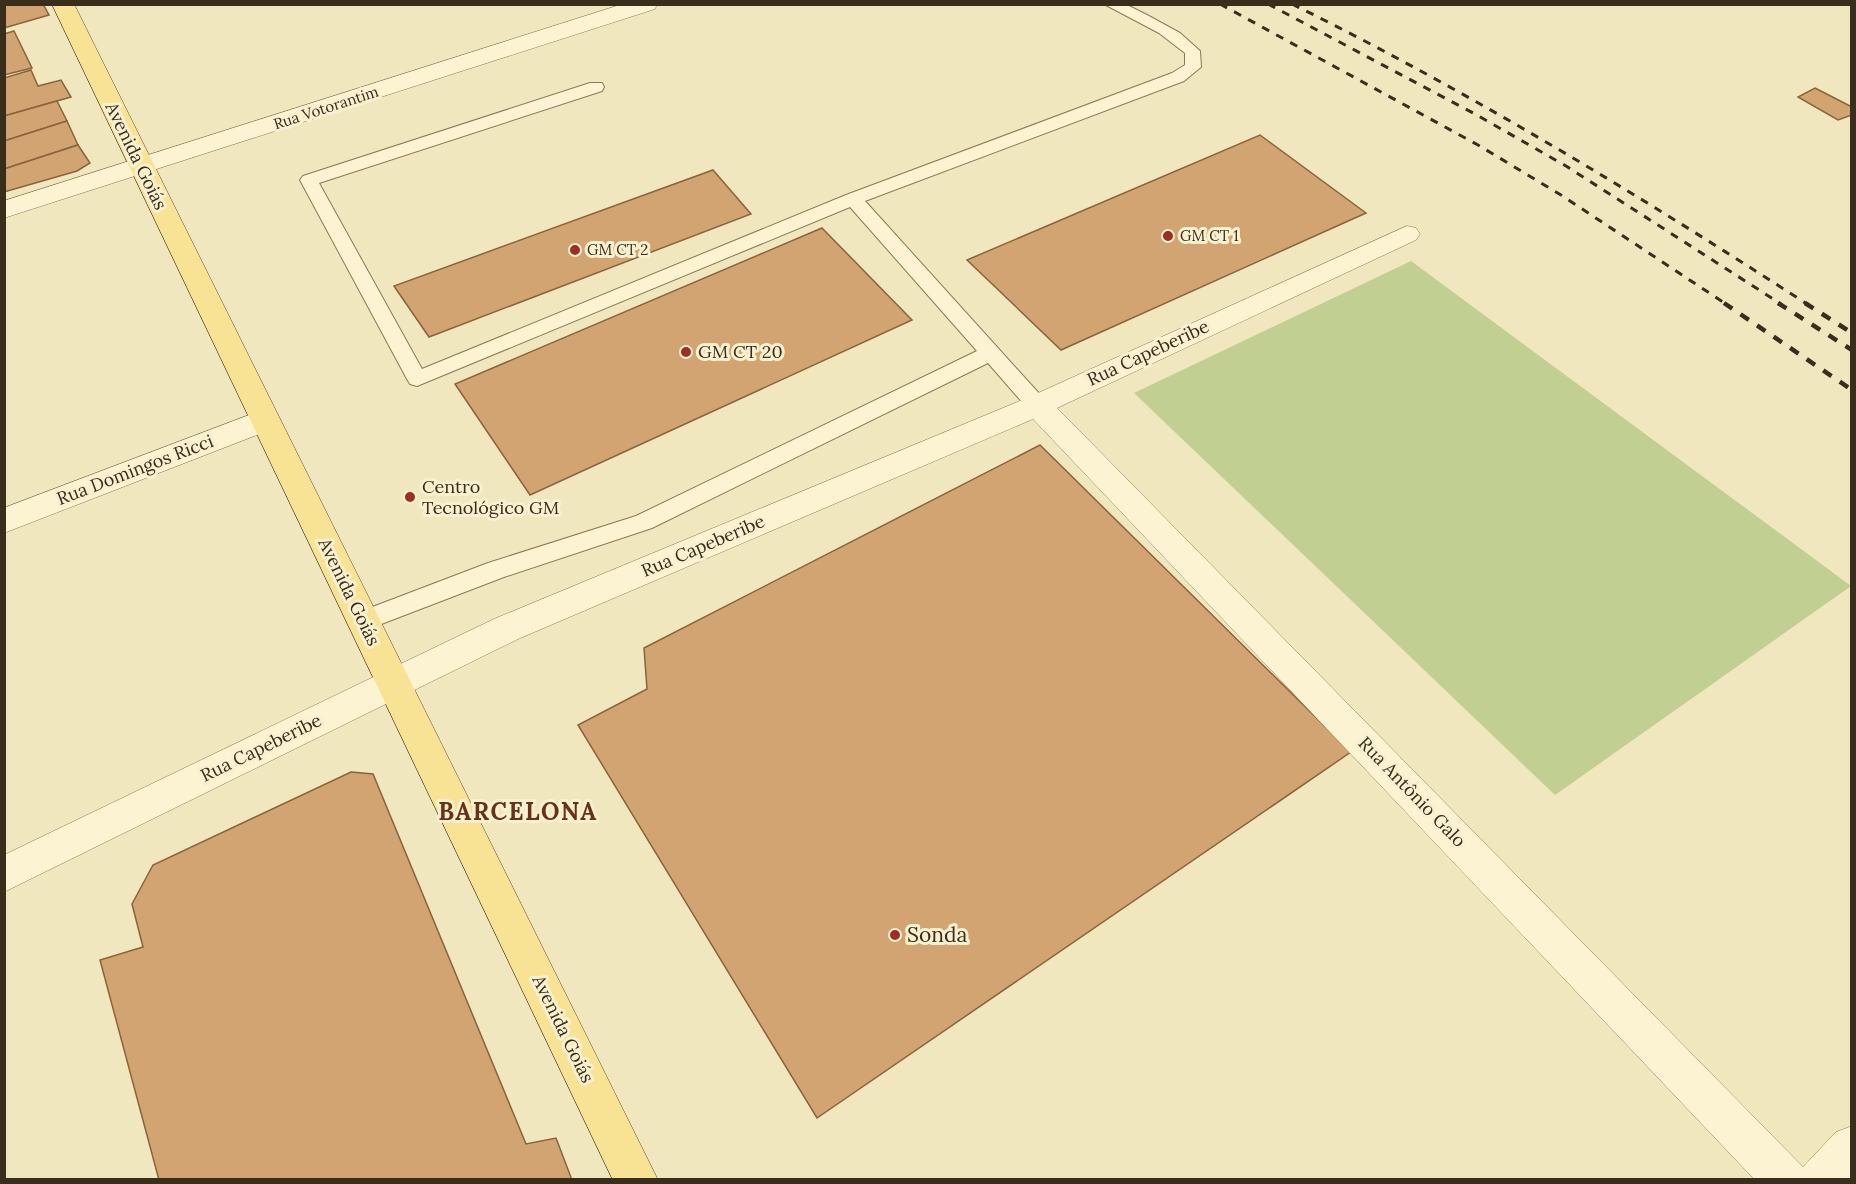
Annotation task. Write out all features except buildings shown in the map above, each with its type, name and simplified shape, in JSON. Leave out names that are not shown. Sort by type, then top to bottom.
[{"type":"main road","name":"Avenida Goiás","points":[[63,4],[636,1179]]},
{"type":"street","name":"Rua Votorantim","points":[[4,210],[142,168],[631,7]]},
{"type":"street","name":"Rua Capeberibe","points":[[4,874],[506,629],[1038,405],[1407,234]]},
{"type":"street","name":"Rua Antônio Galo","points":[[1038,405],[1786,1179]]},
{"type":"street","name":"Rua Domingos Ricci","points":[[4,521],[265,420]]},
{"type":"street","points":[[1820,1179],[1851,1149]]},
{"type":"lane","points":[[596,87],[309,180],[417,379],[853,199],[1179,77],[1193,67],[1194,58],[1190,48],[1160,28],[1111,4]]},
{"type":"lane","points":[[853,199],[1038,405]]},
{"type":"lane","points":[[363,621],[496,570],[644,522],[991,353]]},
{"type":"green space","points":[[1411,261],[1851,586],[1555,795],[1134,393]]},
{"type":"railway","points":[[1220,4],[1478,145],[1561,195],[1726,304]]},
{"type":"railway","points":[[1268,4],[1475,114],[1566,166],[1781,304]]},
{"type":"railway","points":[[1292,4],[1424,73],[1554,146],[1807,304]]},
{"type":"railway","points":[[1724,303],[1852,390]]},
{"type":"railway","points":[[1778,303],[1852,350]]},
{"type":"railway","points":[[1805,303],[1852,333]]},
{"type":"place","name":"GM CT 1","points":[[1168,236]]},
{"type":"place","name":"GM CT 2","points":[[575,250]]},
{"type":"place","name":"GM CT 20","points":[[686,352]]},
{"type":"place","name":"Centro Tecnológico GM","points":[[410,497]]},
{"type":"place","name":"Sonda","points":[[895,935]]},
{"type":"district","name":"BARCELONA","points":[[518,812]]}]
